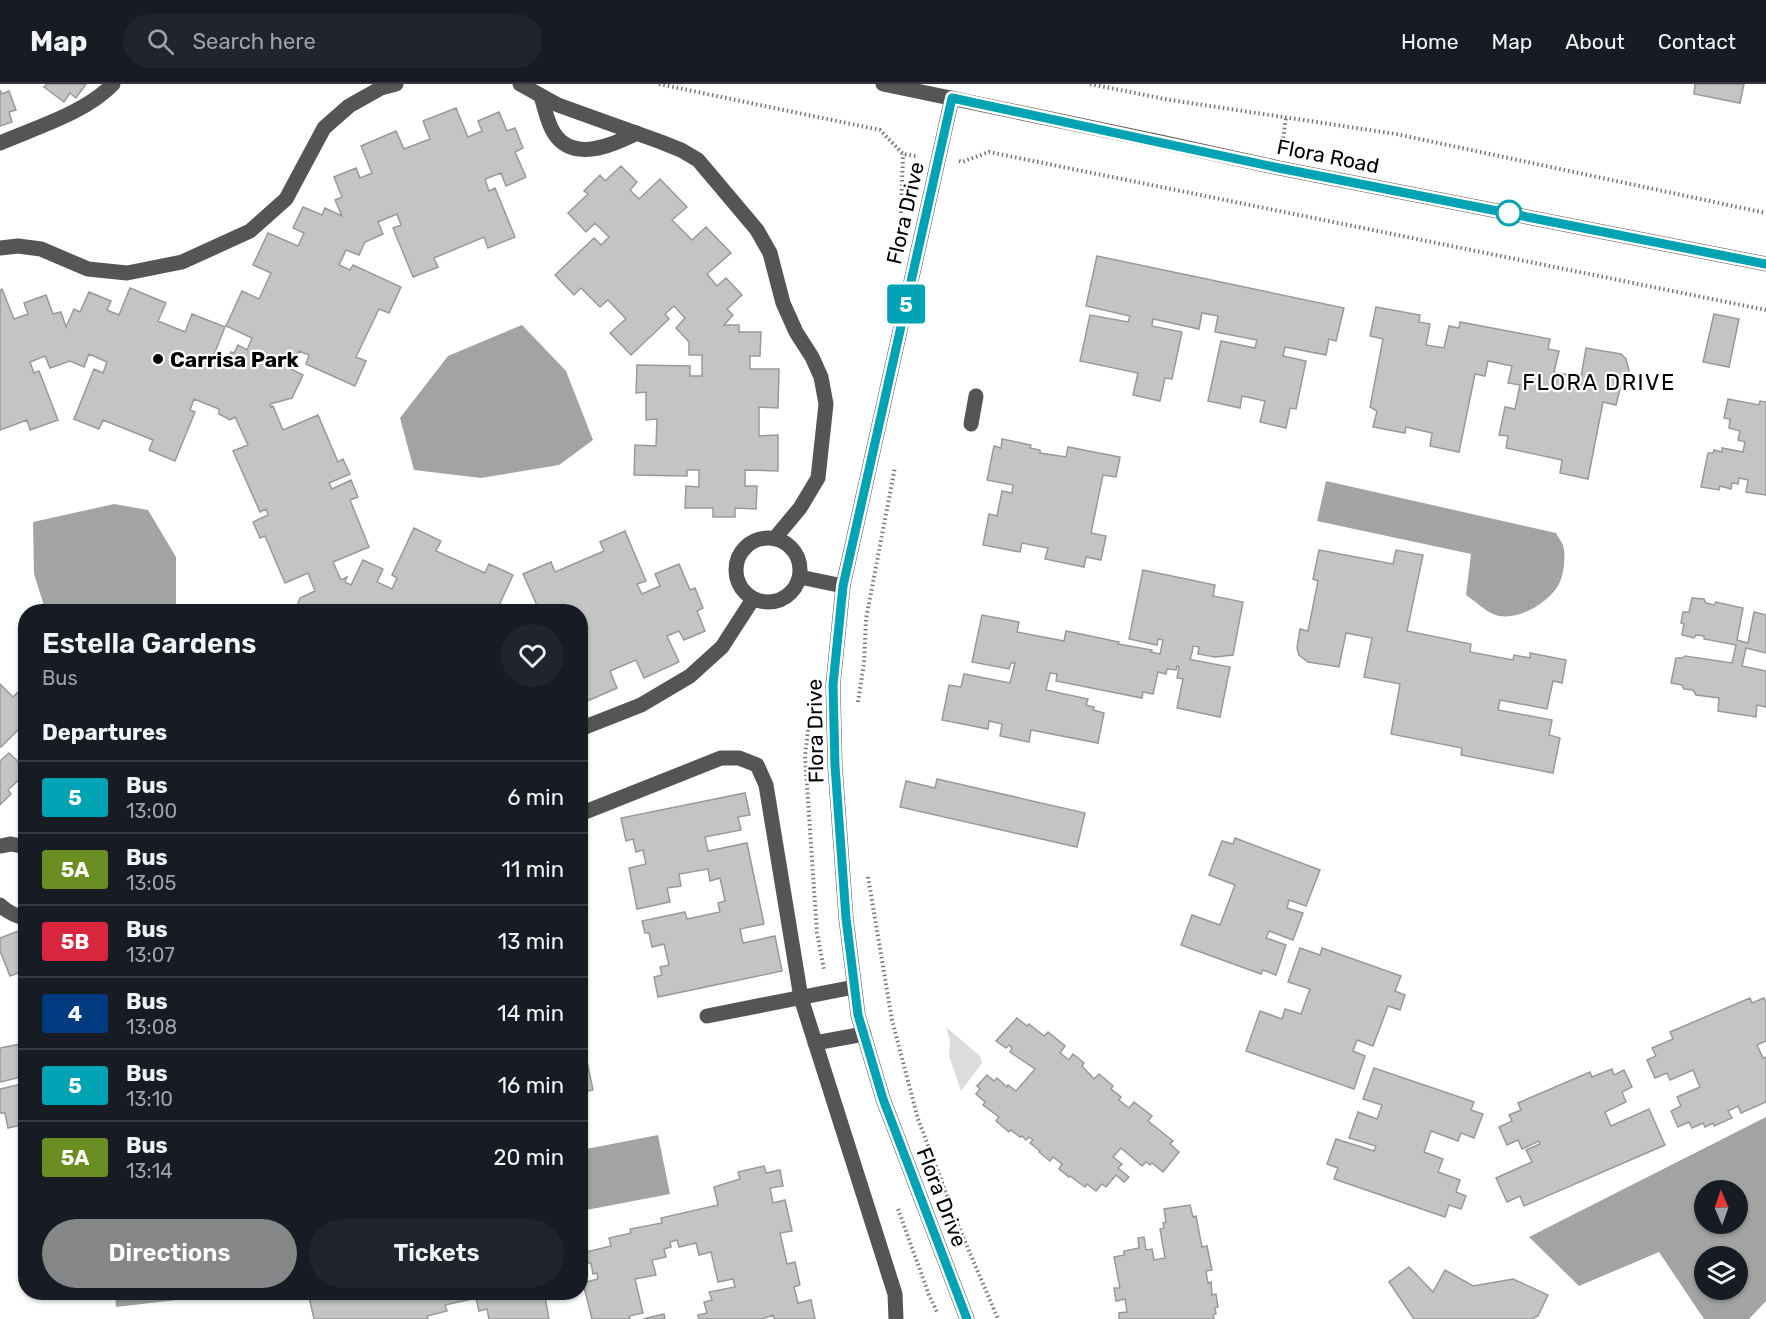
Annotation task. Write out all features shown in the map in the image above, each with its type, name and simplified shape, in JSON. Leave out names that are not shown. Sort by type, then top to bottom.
[{"type":"street","points":[[0,143],[87,105],[113,84]]},
{"type":"street","points":[[0,248],[18,246],[41,249],[88,269],[127,273],[182,262],[250,231],[286,199],[324,128],[349,106],[381,88],[396,84]]},
{"type":"street","points":[[520,84],[558,105],[681,150],[698,160],[757,230],[770,253],[783,303],[821,377],[826,404],[818,478],[800,508],[775,538]]},
{"type":"street","name":"Flora Road","points":[[883,84],[1279,168],[1766,264]]},
{"type":"street","points":[[541,96],[555,134],[563,142],[578,148],[592,149],[613,145],[637,133]]},
{"type":"street","name":"Flora Drive","points":[[952,98],[843,586],[833,685],[835,766],[846,918],[858,1015],[883,1099],[967,1319]]},
{"type":"street","points":[[970,424],[976,396]]},
{"type":"street","points":[[762,538],[775,538],[787,543],[796,553],[800,565],[800,577],[793,590],[782,599],[768,602],[753,599],[743,590],[736,578],[735,565],[740,553],[749,543],[762,538]]},
{"type":"street","points":[[800,577],[843,586]]},
{"type":"street","points":[[588,726],[641,705],[690,676],[722,647],[753,599]]},
{"type":"street","points":[[588,811],[721,758],[739,758],[757,765],[766,785],[801,998],[895,1294],[896,1319]]},
{"type":"street","points":[[0,846],[18,845]]},
{"type":"street","points":[[0,905],[4,910],[18,917]]},
{"type":"street","points":[[707,1016],[854,987]]},
{"type":"street","points":[[815,1043],[864,1034]]},
{"type":"path","points":[[659,84],[880,130],[903,154],[962,162],[989,152],[1766,310]]},
{"type":"path","points":[[1090,84],[1170,100],[1396,134],[1766,213]]},
{"type":"path","points":[[1279,168],[1286,117]]},
{"type":"path","points":[[960,173],[962,162]]},
{"type":"path","points":[[858,703],[864,663],[866,619],[896,463]]},
{"type":"path","points":[[867,874],[892,1020],[918,1119],[953,1213]]},
{"type":"path","points":[[957,1224],[998,1319]]},
{"type":"shaded area","points":[[522,325],[566,371],[593,440],[559,465],[481,478],[414,470],[400,418],[448,356]]},
{"type":"shaded area","points":[[1326,481],[1556,533],[1563,545],[1564,554],[1560,582],[1541,604],[1521,614],[1502,616],[1493,614],[1466,595],[1471,554],[1317,521]]},
{"type":"shaded area","points":[[114,504],[148,510],[176,557],[176,604],[43,604],[34,574],[33,522]]},
{"type":"shaded area","points":[[946,1027],[980,1056],[982,1063],[961,1091],[949,1056],[950,1040]]},
{"type":"shaded area","points":[[1766,1117],[1766,1301],[1749,1319],[1704,1319],[1659,1252],[1579,1286],[1529,1237]]},
{"type":"shaded area","points":[[658,1135],[670,1194],[588,1210],[588,1149]]},
{"type":"shaded area","points":[[116,1300],[176,1300],[116,1307]]},
{"type":"building","points":[[47,84],[86,84],[76,98],[70,93],[64,102],[44,87]]},
{"type":"building","points":[[1695,84],[1744,84],[1740,103],[1694,94]]},
{"type":"building","points":[[0,90],[2,94],[9,91],[16,110],[9,112],[12,122],[0,126]]},
{"type":"building","name":"Carrisa Park","points":[[456,108],[468,137],[482,131],[478,121],[499,112],[507,131],[515,128],[523,148],[515,152],[526,177],[506,186],[501,173],[485,179],[489,191],[495,188],[515,237],[488,248],[484,237],[434,258],[438,267],[413,277],[393,228],[401,225],[397,214],[378,222],[383,234],[365,242],[359,255],[346,250],[339,265],[350,270],[353,265],[401,287],[389,313],[379,309],[356,357],[366,361],[355,386],[306,364],[309,355],[299,351],[291,369],[303,375],[292,398],[270,404],[283,430],[318,415],[338,462],[343,459],[350,474],[329,483],[332,489],[351,480],[358,497],[350,500],[369,547],[333,562],[341,580],[347,577],[345,582],[351,585],[363,560],[383,569],[377,582],[392,589],[397,578],[392,575],[414,528],[441,541],[436,551],[485,573],[489,564],[513,575],[500,604],[298,604],[300,598],[315,591],[308,573],[285,583],[265,536],[260,538],[253,522],[268,515],[266,509],[260,512],[233,451],[248,445],[235,417],[230,420],[219,414],[219,409],[194,399],[190,410],[195,412],[175,461],[149,450],[153,440],[103,420],[99,429],[74,419],[94,369],[103,373],[107,362],[89,354],[84,367],[70,361],[50,368],[45,356],[30,362],[34,373],[39,371],[58,420],[30,430],[27,420],[0,430],[0,290],[2,289],[14,319],[28,314],[24,303],[46,295],[53,314],[61,312],[66,327],[74,309],[80,312],[89,292],[111,301],[107,310],[119,315],[130,288],[166,303],[158,321],[185,332],[192,314],[225,327],[213,357],[226,363],[231,352],[234,353],[238,345],[247,350],[252,338],[226,326],[242,291],[259,299],[271,273],[253,265],[268,233],[298,246],[304,233],[293,228],[303,207],[322,215],[325,208],[342,216],[335,200],[342,197],[334,177],[356,168],[360,178],[372,173],[361,146],[396,131],[404,149],[430,139],[423,121]]},
{"type":"building","points":[[621,166],[637,182],[630,190],[639,199],[660,179],[687,207],[672,220],[692,240],[706,227],[731,253],[707,274],[717,286],[726,278],[742,295],[727,309],[733,315],[724,325],[739,325],[739,332],[761,332],[760,356],[750,356],[750,369],[779,369],[778,408],[759,407],[759,436],[778,435],[778,471],[745,470],[745,486],[757,486],[756,509],[735,508],[735,517],[713,517],[713,508],[685,508],[686,486],[699,487],[699,470],[687,470],[687,476],[634,475],[635,445],[656,446],[657,419],[646,420],[646,392],[636,393],[637,365],[690,366],[690,376],[702,376],[702,355],[689,355],[689,342],[676,328],[685,318],[674,306],[665,314],[669,319],[631,355],[610,333],[626,319],[608,300],[600,307],[581,288],[574,295],[555,275],[594,238],[601,245],[609,237],[595,223],[586,232],[568,213],[588,194],[584,191],[600,175],[605,181]]},
{"type":"building","points":[[1097,256],[1344,308],[1336,341],[1329,339],[1326,355],[1285,347],[1283,356],[1306,361],[1296,409],[1290,408],[1286,428],[1260,422],[1265,401],[1242,396],[1240,408],[1208,401],[1221,341],[1255,348],[1257,340],[1215,332],[1218,316],[1202,313],[1199,329],[1153,319],[1152,326],[1182,332],[1172,379],[1165,378],[1160,401],[1133,395],[1138,373],[1080,361],[1090,315],[1128,322],[1130,316],[1086,306]]},
{"type":"building","points":[[1376,307],[1420,315],[1419,322],[1430,324],[1426,345],[1444,348],[1449,326],[1459,328],[1460,322],[1550,339],[1548,349],[1559,351],[1554,372],[1581,377],[1586,348],[1621,354],[1626,359],[1629,371],[1625,386],[1621,385],[1616,405],[1603,402],[1588,479],[1560,473],[1562,460],[1506,448],[1508,436],[1499,435],[1505,407],[1515,409],[1520,385],[1508,383],[1512,366],[1488,361],[1485,376],[1475,374],[1459,452],[1430,446],[1432,433],[1406,427],[1405,433],[1373,427],[1377,411],[1370,407],[1383,339],[1370,336]]},
{"type":"building","points":[[1714,314],[1739,319],[1729,367],[1703,362]]},
{"type":"building","points":[[1728,399],[1759,405],[1760,401],[1766,402],[1766,495],[1746,492],[1748,480],[1739,478],[1738,484],[1732,483],[1731,489],[1720,486],[1719,490],[1701,487],[1708,453],[1713,453],[1714,450],[1722,452],[1722,448],[1743,452],[1745,442],[1738,440],[1740,431],[1729,428],[1730,419],[1724,418]]},
{"type":"building","points":[[1002,439],[1031,445],[1030,448],[1040,450],[1040,453],[1066,457],[1068,447],[1120,457],[1116,477],[1103,475],[1091,533],[1106,536],[1101,560],[1086,557],[1084,567],[1045,559],[1048,548],[1022,543],[1020,552],[983,545],[989,514],[997,516],[1002,491],[1012,493],[1013,485],[987,480],[994,446],[1001,448]]},
{"type":"building","points":[[625,531],[646,581],[637,584],[642,594],[660,586],[655,574],[679,564],[690,590],[695,588],[703,608],[697,611],[705,631],[684,640],[679,631],[667,636],[679,662],[644,678],[636,660],[610,671],[617,688],[588,701],[588,604],[536,604],[523,574],[551,562],[555,572],[604,551],[600,542]]},
{"type":"building","points":[[1319,550],[1393,564],[1396,550],[1423,555],[1407,631],[1471,644],[1470,652],[1513,660],[1514,655],[1530,658],[1530,653],[1566,660],[1562,683],[1553,681],[1547,709],[1500,700],[1498,710],[1552,720],[1549,735],[1560,738],[1553,773],[1461,755],[1462,748],[1391,734],[1400,684],[1364,677],[1372,638],[1346,633],[1339,667],[1308,662],[1299,655],[1297,648],[1300,629],[1308,631],[1318,581],[1313,579]]},
{"type":"building","points":[[1143,570],[1215,585],[1213,596],[1243,602],[1233,655],[1215,657],[1198,654],[1199,647],[1193,646],[1190,659],[1230,667],[1220,717],[1177,708],[1183,679],[1177,678],[1179,667],[1177,666],[1176,670],[1167,669],[1166,674],[1158,672],[1153,694],[1143,692],[1142,698],[1056,681],[1057,674],[1050,673],[1046,690],[1088,699],[1086,705],[1104,713],[1098,743],[1031,730],[1029,742],[1000,736],[1002,724],[989,721],[988,729],[942,720],[949,685],[961,687],[964,674],[1010,683],[1015,663],[1011,663],[1009,669],[972,662],[982,615],[1019,622],[1017,632],[1064,641],[1066,631],[1152,650],[1151,652],[1160,654],[1163,640],[1158,639],[1157,645],[1129,639]]},
{"type":"building","points":[[1692,598],[1704,599],[1706,603],[1714,605],[1716,602],[1743,608],[1737,640],[1748,643],[1754,612],[1766,615],[1766,653],[1746,648],[1742,666],[1766,671],[1766,707],[1757,705],[1756,717],[1718,711],[1719,698],[1696,695],[1693,690],[1671,683],[1676,658],[1685,656],[1732,663],[1736,645],[1704,639],[1704,636],[1696,635],[1694,638],[1682,635],[1683,612],[1689,612]]},
{"type":"building","points":[[0,684],[13,697],[18,692],[18,730],[1,747]]},
{"type":"building","points":[[9,753],[18,761],[18,781],[8,790],[11,794],[0,805],[0,761]]},
{"type":"building","points":[[937,779],[1085,813],[1077,847],[900,807],[906,781],[935,788]]},
{"type":"building","points":[[745,793],[750,815],[738,817],[741,830],[705,837],[708,851],[747,843],[764,924],[740,929],[743,943],[775,936],[782,971],[658,997],[654,977],[662,975],[660,967],[669,965],[664,944],[652,947],[649,933],[645,933],[642,921],[685,912],[687,919],[720,912],[718,903],[725,901],[720,878],[710,881],[708,869],[679,874],[681,886],[667,888],[670,902],[637,909],[629,868],[646,864],[643,850],[636,852],[633,839],[626,841],[621,818]]},
{"type":"building","points":[[1235,838],[1320,870],[1306,906],[1289,900],[1287,908],[1303,913],[1293,940],[1269,931],[1266,938],[1286,945],[1276,975],[1263,970],[1261,974],[1181,945],[1192,915],[1220,925],[1235,885],[1209,875],[1222,841],[1233,844]]},
{"type":"building","points":[[18,931],[18,973],[10,976],[0,951],[0,938]]},
{"type":"building","points":[[1300,948],[1320,955],[1322,948],[1401,976],[1395,991],[1405,995],[1400,1010],[1388,1006],[1373,1046],[1357,1040],[1353,1051],[1365,1056],[1354,1089],[1246,1051],[1260,1011],[1282,1019],[1285,1009],[1301,1014],[1310,989],[1288,982]]},
{"type":"building","points":[[1750,998],[1752,1003],[1764,998],[1766,1002],[1766,1041],[1757,1045],[1763,1058],[1766,1057],[1766,1102],[1741,1113],[1738,1106],[1728,1111],[1732,1118],[1714,1126],[1713,1123],[1705,1127],[1703,1123],[1692,1128],[1689,1122],[1678,1127],[1671,1111],[1681,1106],[1677,1097],[1700,1087],[1693,1070],[1670,1080],[1667,1073],[1655,1078],[1647,1060],[1656,1056],[1652,1048],[1673,1039],[1670,1032]]},
{"type":"building","points":[[1017,1018],[1044,1036],[1048,1032],[1065,1046],[1060,1053],[1069,1060],[1073,1054],[1084,1063],[1082,1066],[1094,1079],[1099,1074],[1113,1086],[1111,1089],[1121,1097],[1119,1100],[1129,1108],[1134,1102],[1152,1116],[1148,1121],[1173,1141],[1170,1144],[1179,1152],[1163,1172],[1152,1163],[1150,1165],[1146,1162],[1142,1166],[1121,1148],[1113,1157],[1122,1164],[1118,1168],[1129,1177],[1124,1182],[1116,1175],[1106,1187],[1102,1184],[1096,1191],[1087,1184],[1085,1187],[1059,1169],[1062,1164],[1053,1157],[1050,1161],[1039,1152],[1030,1143],[1033,1140],[1029,1137],[1026,1140],[1011,1130],[1009,1132],[996,1121],[999,1117],[983,1105],[985,1102],[976,1094],[980,1089],[977,1086],[987,1075],[994,1081],[997,1078],[1016,1091],[1035,1069],[1010,1052],[1012,1048],[1009,1045],[1006,1048],[996,1041]]},
{"type":"building","points":[[18,1044],[18,1078],[0,1082],[0,1048]]},
{"type":"building","points":[[588,1066],[593,1090],[588,1091]]},
{"type":"building","points":[[1374,1068],[1474,1102],[1471,1110],[1483,1114],[1474,1138],[1461,1133],[1458,1141],[1431,1131],[1424,1152],[1443,1159],[1438,1172],[1460,1180],[1456,1192],[1466,1196],[1461,1209],[1449,1205],[1445,1217],[1334,1179],[1338,1168],[1327,1164],[1336,1139],[1374,1151],[1376,1146],[1349,1138],[1358,1112],[1377,1119],[1382,1105],[1363,1099]]},
{"type":"building","points":[[1612,1069],[1614,1075],[1624,1070],[1632,1087],[1622,1092],[1626,1102],[1605,1112],[1611,1126],[1649,1109],[1665,1145],[1524,1206],[1520,1196],[1507,1202],[1496,1178],[1532,1162],[1526,1150],[1540,1144],[1539,1141],[1522,1149],[1518,1140],[1507,1145],[1499,1127],[1512,1121],[1509,1115],[1521,1110],[1518,1103],[1590,1072],[1592,1077]]},
{"type":"building","points":[[18,1085],[18,1126],[8,1128],[5,1113],[0,1113],[0,1089]]},
{"type":"building","points":[[764,1166],[766,1173],[780,1170],[783,1186],[770,1188],[773,1203],[785,1200],[792,1231],[780,1233],[787,1264],[795,1262],[800,1285],[794,1287],[798,1303],[811,1300],[815,1319],[774,1319],[773,1315],[762,1319],[699,1319],[698,1315],[707,1313],[704,1302],[712,1300],[709,1292],[735,1287],[733,1279],[718,1282],[711,1252],[699,1255],[696,1243],[679,1247],[677,1240],[670,1242],[671,1247],[664,1249],[666,1257],[652,1260],[656,1275],[635,1279],[643,1313],[629,1316],[630,1319],[592,1319],[587,1300],[588,1282],[598,1279],[597,1273],[593,1274],[591,1263],[588,1263],[588,1252],[611,1246],[609,1238],[631,1233],[630,1229],[662,1223],[661,1218],[718,1205],[714,1187],[740,1179],[738,1172]]},
{"type":"building","points":[[1190,1205],[1193,1217],[1196,1216],[1202,1247],[1207,1246],[1212,1270],[1206,1271],[1208,1283],[1211,1282],[1212,1295],[1216,1294],[1218,1307],[1215,1308],[1214,1319],[1119,1319],[1119,1313],[1127,1312],[1125,1299],[1116,1301],[1114,1288],[1120,1288],[1114,1257],[1124,1255],[1124,1251],[1139,1248],[1138,1238],[1144,1237],[1146,1250],[1152,1249],[1154,1260],[1165,1258],[1160,1229],[1164,1228],[1163,1223],[1166,1222],[1164,1209]]},
{"type":"building","points":[[1409,1267],[1433,1292],[1445,1270],[1473,1286],[1513,1279],[1548,1295],[1538,1316],[1532,1319],[1414,1319],[1389,1282]]},
{"type":"building","points":[[310,1300],[467,1300],[445,1305],[447,1311],[427,1316],[428,1319],[314,1319]]},
{"type":"building","points":[[476,1300],[546,1300],[549,1319],[489,1319],[487,1309],[479,1311]]},
{"type":"building","points":[[664,1314],[665,1319],[643,1319]]},
{"type":"bus line","name":"5","points":[[967,1319],[883,1099],[858,1015],[846,918],[835,766],[833,685],[843,586],[952,98],[1279,168],[1766,264]]},
{"type":"place","name":"Carrisa Park","points":[[158,359]]},
{"type":"district","name":"FLORA DRIVE","points":[[1599,382]]}]
